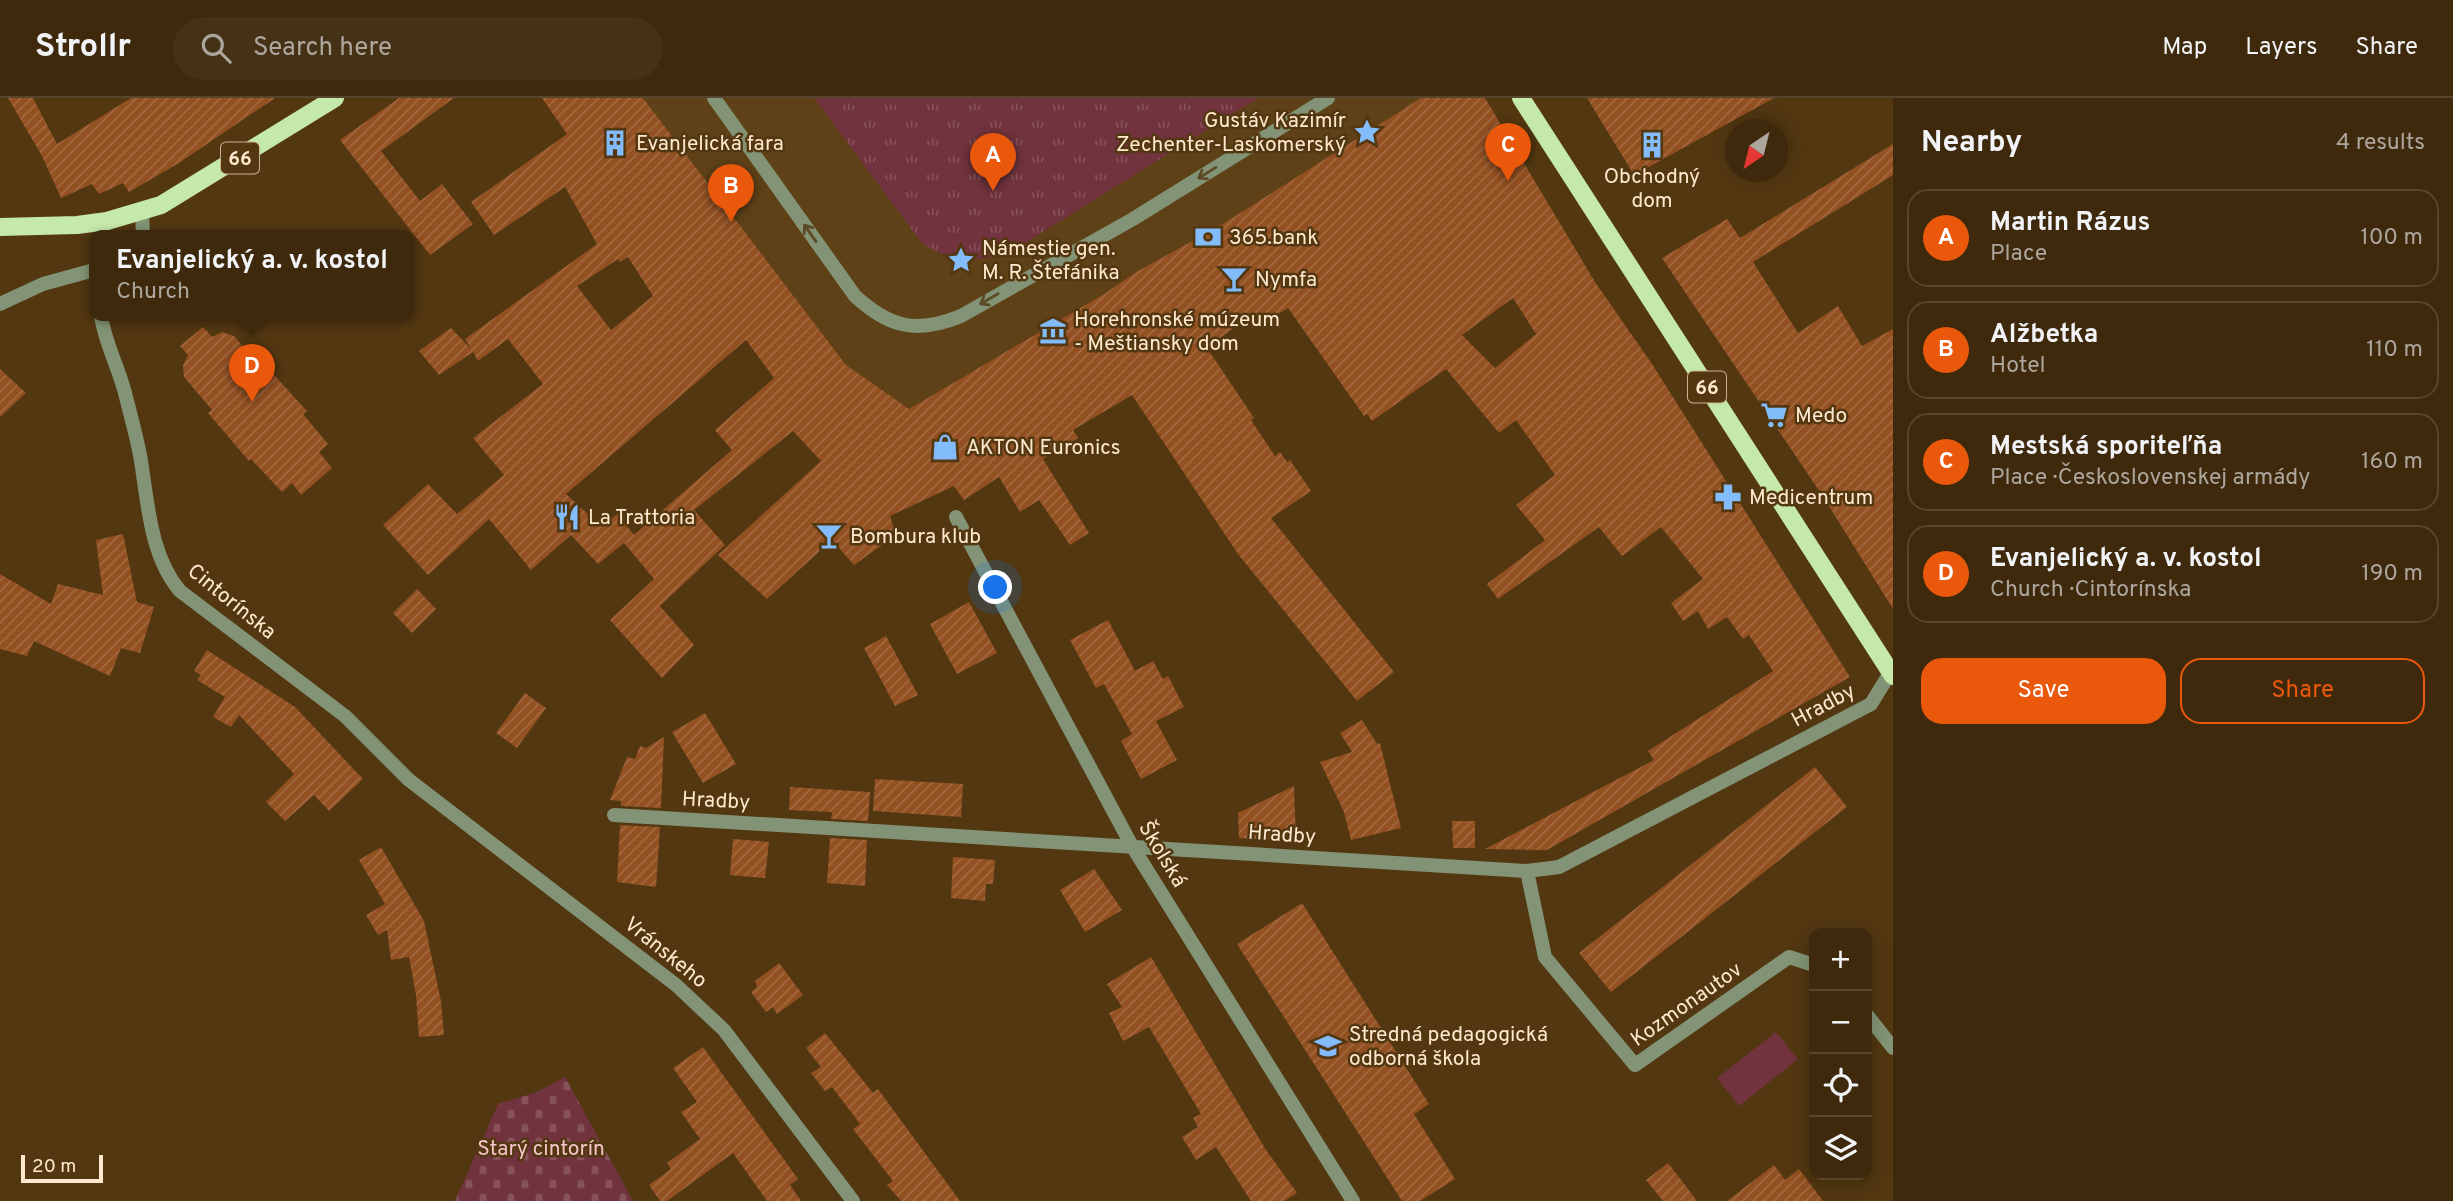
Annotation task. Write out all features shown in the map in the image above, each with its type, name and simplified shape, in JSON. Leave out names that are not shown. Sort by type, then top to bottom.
[{"type":"main road","name":"66","points":[[0,227],[78,225],[142,212],[184,193],[335,98]]},
{"type":"main road","name":"66","points":[[1521,98],[1892,672]]},
{"type":"street","points":[[714,98],[855,296],[884,319],[901,325],[922,326],[940,324],[961,316],[1133,219],[1328,98]]},
{"type":"street","points":[[142,212],[143,230]]},
{"type":"street","points":[[0,304],[43,284],[89,271]]},
{"type":"street","name":"Cintorínska","points":[[102,321],[103,335],[123,388],[139,450],[158,554],[167,575],[180,591],[345,716],[409,780]]},
{"type":"street","name":"Školská","points":[[956,517],[1132,846],[1353,1201]]},
{"type":"street","name":"Hradby","points":[[614,816],[1527,871],[1559,867],[1871,704],[1892,672]]},
{"type":"street","name":"Vránskeho","points":[[409,780],[676,985],[724,1030],[853,1201]]},
{"type":"street","name":"Kozmonautov","points":[[1527,871],[1545,957],[1635,1065],[1789,957],[1809,963]]},
{"type":"street","points":[[1872,1021],[1893,1048]]},
{"type":"shaded area","name":"Námestie gen. M. R. Štefánika","points":[[643,98],[1421,98],[1218,227],[909,409],[891,424]]},
{"type":"green space","points":[[814,98],[1258,98],[1014,250],[967,260],[946,255],[922,243]]},
{"type":"green space","points":[[1776,1032],[1798,1059],[1739,1106],[1717,1078]]},
{"type":"green space","name":"Starý cintorín","points":[[565,1077],[633,1201],[455,1201],[498,1104],[537,1092]]},
{"type":"building","points":[[8,98],[33,98],[57,144],[131,98],[275,98],[179,163],[129,192],[123,183],[99,194],[92,184],[61,198],[42,156]]},
{"type":"building","points":[[399,98],[454,98],[381,151],[420,201],[442,184],[473,224],[430,255],[415,236],[415,230],[410,230],[340,140]]},
{"type":"building","points":[[542,98],[643,98],[846,365],[909,409],[1104,294],[1138,271],[1218,227],[1421,98],[1485,98],[1595,282],[1652,364],[1850,677],[1547,850],[1485,849],[1654,760],[1648,751],[1773,671],[1749,635],[1743,639],[1727,617],[1708,629],[1698,611],[1683,621],[1671,603],[1703,579],[1661,527],[1622,556],[1599,527],[1498,599],[1487,584],[1545,540],[1516,505],[1555,475],[1516,420],[1499,433],[1446,369],[1372,421],[1367,414],[1364,416],[1288,308],[1253,329],[1246,319],[1207,348],[1254,418],[1251,420],[1275,456],[1280,452],[1287,462],[1290,460],[1311,491],[1271,518],[1394,672],[1357,701],[1238,554],[1132,395],[1073,430],[1078,438],[1043,459],[1089,533],[1070,545],[1039,500],[1020,512],[999,477],[964,500],[954,486],[890,516],[896,535],[854,565],[832,540],[767,599],[718,555],[821,461],[793,431],[694,510],[725,545],[660,606],[694,645],[662,678],[610,620],[654,579],[624,543],[598,564],[571,535],[531,570],[489,519],[428,575],[383,525],[428,484],[457,514],[504,475],[473,438],[543,384],[508,339],[478,361],[473,352],[439,375],[419,351],[451,328],[471,349],[465,339],[597,244],[565,187],[494,235],[471,202],[567,134]],"holes":[[[628,257],[653,296],[611,330],[577,286],[618,259],[620,262]],[[1513,298],[1536,334],[1495,368],[1462,335]],[[746,340],[774,378],[715,430],[732,450],[634,535],[617,514],[602,527],[566,494]]]},
{"type":"building","name":"Obchodný dom","points":[[1587,98],[1774,98],[1736,119],[1725,119],[1725,125],[1634,175]]},
{"type":"building","points":[[1893,144],[1893,175],[1753,262],[1798,333],[1838,306],[1862,346],[1893,329],[1893,609],[1822,495],[1662,258],[1727,219],[1740,238]]},
{"type":"building","points":[[203,327],[212,337],[222,332],[234,336],[261,368],[265,365],[307,411],[303,414],[328,444],[319,452],[332,468],[301,495],[292,483],[282,492],[251,459],[249,461],[208,413],[212,410],[184,377],[183,365],[188,355],[180,346]]},
{"type":"building","points":[[0,369],[26,393],[0,417]]},
{"type":"building","points":[[123,534],[137,602],[154,607],[140,653],[121,648],[110,676],[34,641],[27,656],[0,649],[0,574],[51,604],[58,584],[103,595],[96,540]]},
{"type":"building","points":[[417,589],[436,609],[412,633],[393,613]]},
{"type":"building","points":[[969,602],[997,653],[957,674],[930,624]]},
{"type":"building","points":[[1108,620],[1135,671],[1153,661],[1163,679],[1168,676],[1184,707],[1156,721],[1177,760],[1141,779],[1121,741],[1132,734],[1104,684],[1096,688],[1070,640]]},
{"type":"building","points":[[886,636],[918,695],[895,706],[864,648]]},
{"type":"building","points":[[207,650],[295,707],[363,779],[329,811],[314,795],[285,821],[266,802],[294,774],[239,715],[231,727],[213,717],[225,697],[197,680],[201,675],[194,671]]},
{"type":"building","points":[[525,693],[546,708],[517,748],[496,733]]},
{"type":"building","points":[[705,713],[736,764],[703,783],[672,732]]},
{"type":"building","points":[[1362,720],[1377,744],[1380,743],[1401,828],[1351,840],[1344,812],[1320,762],[1352,752],[1340,733]]},
{"type":"building","points":[[664,737],[661,808],[621,806],[621,801],[610,800],[627,757],[635,759],[640,746],[646,748]]},
{"type":"building","points":[[1815,767],[1847,807],[1611,992],[1579,953]]},
{"type":"building","points":[[875,779],[963,784],[961,817],[873,811]]},
{"type":"building","points":[[1294,786],[1296,841],[1239,838],[1238,813]]},
{"type":"building","points":[[790,787],[870,792],[868,821],[831,819],[832,812],[789,810]]},
{"type":"building","points":[[1452,821],[1475,821],[1475,848],[1453,848]]},
{"type":"building","points":[[620,825],[660,827],[656,887],[617,882]]},
{"type":"building","points":[[830,838],[867,840],[865,886],[827,883]]},
{"type":"building","points":[[733,839],[769,842],[765,878],[730,875]]},
{"type":"building","points":[[381,847],[424,921],[441,1001],[444,1035],[419,1037],[416,995],[409,957],[391,960],[387,930],[378,935],[366,915],[385,904],[359,860]]},
{"type":"building","points":[[953,857],[995,860],[993,884],[986,884],[985,901],[951,898]]},
{"type":"building","points":[[1094,869],[1122,910],[1085,932],[1060,890]]},
{"type":"building","points":[[1302,903],[1429,1104],[1414,1114],[1455,1179],[1420,1201],[1402,1201],[1237,944]]},
{"type":"building","points":[[1151,957],[1266,1150],[1297,1193],[1284,1201],[1251,1201],[1216,1147],[1196,1160],[1182,1137],[1198,1127],[1193,1118],[1201,1114],[1149,1027],[1123,1041],[1109,1013],[1122,1007],[1107,984]]},
{"type":"building","points":[[779,963],[803,995],[777,1014],[773,1007],[766,1012],[751,992],[757,987],[755,981]]},
{"type":"building","points":[[825,1033],[873,1093],[878,1089],[960,1201],[901,1201],[887,1185],[893,1181],[853,1129],[860,1124],[832,1087],[825,1091],[811,1073],[821,1067],[806,1048]]},
{"type":"building","points":[[703,1047],[798,1179],[790,1185],[801,1201],[767,1201],[733,1153],[667,1201],[660,1201],[649,1185],[671,1169],[667,1163],[700,1139],[681,1112],[697,1102],[673,1068]]},
{"type":"building","points":[[1668,1163],[1697,1201],[1663,1201],[1646,1180]]},
{"type":"building","points":[[1774,1165],[1785,1180],[1799,1169],[1823,1201],[1727,1201]]},
{"type":"place","name":"Gustáv Kazimír Zechenter-Laskomerský","points":[[1367,132]]},
{"type":"place","name":"Evanjelická fara","points":[[615,143]]},
{"type":"place","name":"Obchodný dom","points":[[1652,145]]},
{"type":"place","name":"Mestská sporiteľňa","points":[[1508,181]]},
{"type":"place","name":"Martin Rázus","points":[[993,191]]},
{"type":"place","name":"Alžbetka","points":[[731,222]]},
{"type":"place","name":"365.bank","points":[[1208,237]]},
{"type":"place","name":"Námestie gen. M. R. Štefánika","points":[[961,260]]},
{"type":"place","name":"Nymfa","points":[[1234,279]]},
{"type":"place","name":"Horehronské múzeum - Meštiansky dom","points":[[1053,331]]},
{"type":"place","name":"Evanjelický a. v. kostol","points":[[252,402]]},
{"type":"place","name":"Medo","points":[[1774,415]]},
{"type":"place","name":"AKTON Euronics","points":[[945,447]]},
{"type":"place","name":"Medicentrum","points":[[1728,497]]},
{"type":"place","name":"La Trattoria","points":[[567,517]]},
{"type":"place","name":"Bombura klub","points":[[829,536]]},
{"type":"place","name":"Stredná pedagogická odborná škola","points":[[1328,1046]]}]
